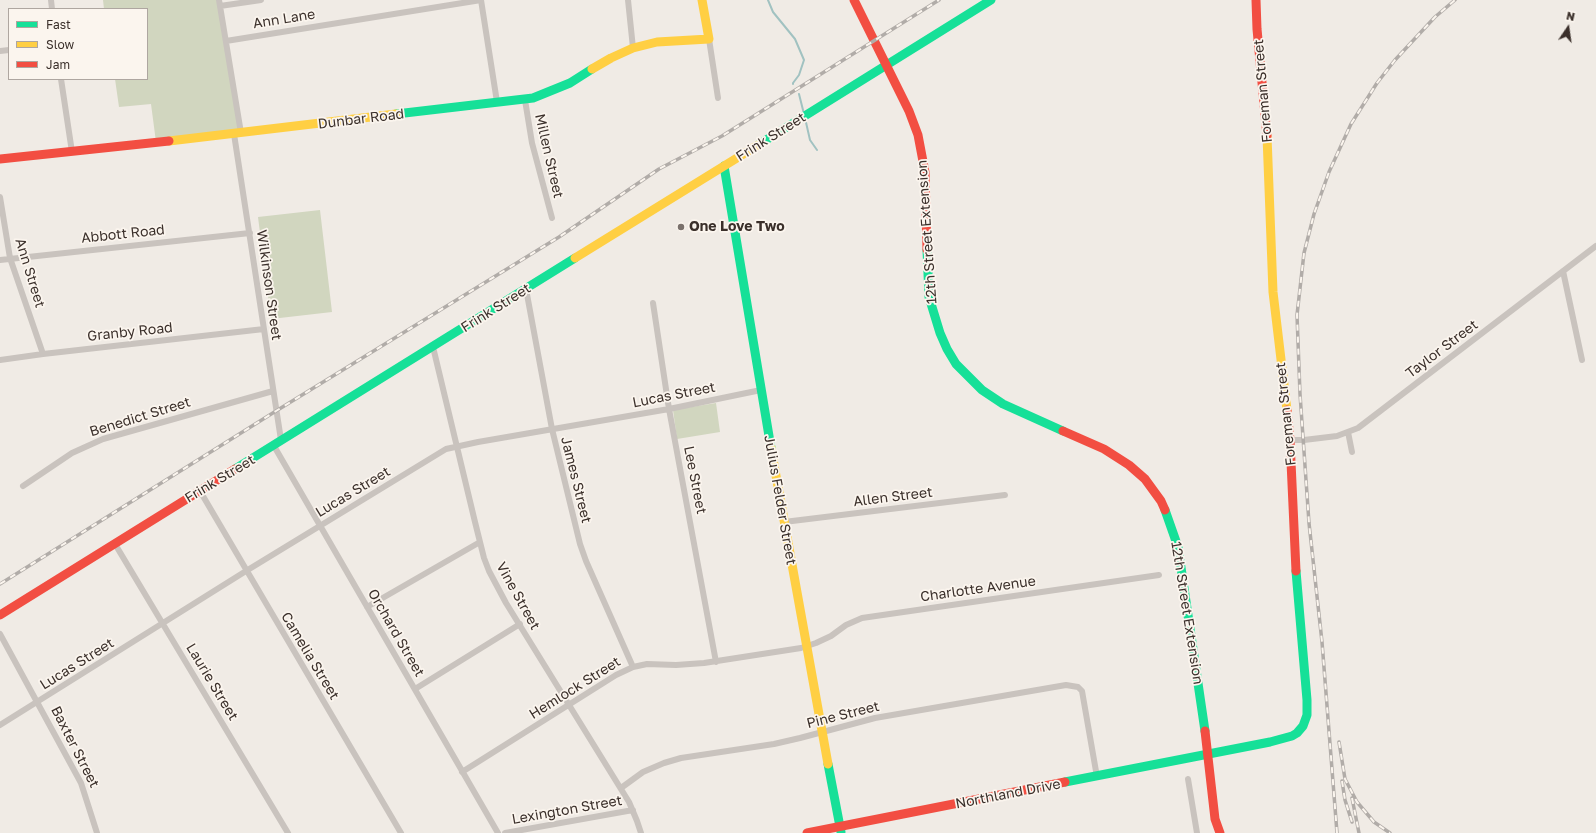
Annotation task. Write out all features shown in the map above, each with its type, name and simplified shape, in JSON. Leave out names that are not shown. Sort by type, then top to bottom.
[{"type":"street","points":[[220,3],[261,0]]},
{"type":"street","name":"Ann Lane","points":[[226,41],[481,0],[497,102]]},
{"type":"street","points":[[628,0],[633,48]]},
{"type":"street","points":[[702,0],[718,98]]},
{"type":"street","name":"12th Street Extension","points":[[854,0],[909,110],[918,135],[925,172],[929,297],[940,333],[956,364],[967,377],[982,390],[1003,404],[1104,449],[1130,465],[1145,479],[1161,501],[1178,547],[1208,755],[1215,819],[1220,833]]},
{"type":"street","name":"Frink Street","points":[[0,615],[991,0]]},
{"type":"street","name":"Foreman Street","points":[[1208,755],[1287,738],[1297,733],[1306,720],[1307,700],[1294,541],[1290,440],[1273,292],[1267,132],[1257,29],[1256,0]]},
{"type":"street","name":"Wilkinson Street","points":[[220,3],[250,233],[273,391],[277,443]]},
{"type":"street","name":"Dunbar Road","points":[[0,159],[237,134],[497,102],[525,100],[539,96],[570,83],[611,58],[633,48],[657,42],[709,39]]},
{"type":"street","points":[[61,80],[72,152]]},
{"type":"street","name":"Millen Street","points":[[525,100],[532,143],[552,218]]},
{"type":"street","name":"Julius Felder Street","points":[[724,166],[784,522],[841,830]]},
{"type":"street","name":"Ann Street","points":[[0,197],[10,258],[44,354]]},
{"type":"street","name":"Abbott Road","points":[[0,260],[250,233]]},
{"type":"street","name":"Taylor Street","points":[[1290,440],[1319,438],[1348,432],[1362,424],[1596,246]]},
{"type":"street","points":[[1563,271],[1582,360]]},
{"type":"street","name":"James Street","points":[[526,289],[552,429],[580,544],[586,561],[633,667]]},
{"type":"street","name":"Lee Street","points":[[652,303],[669,409],[716,662]]},
{"type":"street","name":"Granby Road","points":[[0,360],[264,329]]},
{"type":"street","name":"Vine Street","points":[[433,347],[484,558],[497,588],[621,788],[633,810],[641,833]]},
{"type":"street","name":"Lucas Street","points":[[0,725],[439,452],[458,446],[669,409],[761,390]]},
{"type":"street","name":"Benedict Street","points":[[23,486],[72,453],[103,439],[273,391]]},
{"type":"street","points":[[1348,432],[1352,452]]},
{"type":"street","name":"Orchard Street","points":[[277,443],[320,526],[498,833]]},
{"type":"street","name":"Camelia Street","points":[[200,491],[400,833]]},
{"type":"street","name":"Allen Street","points":[[784,522],[1005,495]]},
{"type":"street","points":[[367,607],[480,542]]},
{"type":"street","name":"Laurie Street","points":[[115,544],[288,833]]},
{"type":"street","name":"Charlotte Avenue","points":[[807,646],[832,636],[846,625],[862,618],[1159,575]]},
{"type":"street","points":[[414,689],[520,624]]},
{"type":"street","name":"Baxter Street","points":[[0,634],[81,783],[97,833]]},
{"type":"street","name":"Hemlock Street","points":[[462,772],[616,675],[633,667],[647,664],[676,665],[716,662],[807,646]]},
{"type":"street","name":"Pine Street","points":[[621,788],[643,772],[681,758],[774,744],[875,718],[1066,685],[1078,687],[1082,691],[1097,777]]},
{"type":"street","name":"Northland Drive","points":[[807,833],[841,830],[1208,755]]},
{"type":"street","points":[[1188,779],[1197,833]]},
{"type":"street","name":"Lexington Street","points":[[505,833],[633,810]]},
{"type":"green space","points":[[103,0],[219,0],[241,133],[156,142],[151,104],[119,107],[115,80],[148,80],[148,8],[104,8]]},
{"type":"green space","points":[[320,210],[332,312],[271,319],[258,217]]},
{"type":"green space","points":[[716,403],[720,432],[677,439],[673,410]]},
{"type":"waterway","points":[[768,0],[773,12],[795,39],[804,60],[799,75],[793,84]]},
{"type":"waterway","points":[[799,94],[804,114]]},
{"type":"waterway","points":[[805,118],[810,140],[817,150]]},
{"type":"railway","points":[[0,584],[276,411],[559,237],[659,169],[722,136],[939,0]]},
{"type":"railway","points":[[1337,833],[1322,642],[1309,523],[1300,394],[1297,315],[1304,253],[1314,214],[1329,172],[1351,124],[1377,83],[1395,60],[1435,17],[1455,0]]},
{"type":"railway","points":[[1339,742],[1345,779],[1357,802],[1374,822],[1390,833]]},
{"type":"railway","points":[[1342,781],[1345,800],[1352,822]]},
{"type":"railway","points":[[1352,798],[1359,833]]},
{"type":"traffic: fast","points":[[758,145],[991,0]]},
{"type":"traffic: fast","points":[[396,114],[533,98],[570,83],[592,69]]},
{"type":"traffic: fast","points":[[724,166],[771,448]]},
{"type":"traffic: fast","points":[[927,250],[929,297],[940,333],[956,364],[982,390],[1003,404],[1063,431]]},
{"type":"traffic: fast","points":[[235,469],[575,258]]},
{"type":"traffic: fast","points":[[1165,510],[1178,547],[1205,731]]},
{"type":"traffic: fast","points":[[1065,782],[1270,742],[1292,736],[1297,733],[1303,726],[1307,715],[1307,700],[1296,571]]},
{"type":"traffic: fast","points":[[828,764],[841,832]]},
{"type":"traffic: slow","points":[[592,69],[633,48],[657,42],[709,39],[702,0]]},
{"type":"traffic: slow","points":[[169,141],[396,114]]},
{"type":"traffic: slow","points":[[1267,136],[1273,292],[1287,410]]},
{"type":"traffic: slow","points":[[575,258],[758,145]]},
{"type":"traffic: slow","points":[[771,448],[828,764]]},
{"type":"traffic: jam","points":[[854,0],[909,111],[918,135],[925,172],[927,250]]},
{"type":"traffic: jam","points":[[1256,0],[1257,29],[1267,136]]},
{"type":"traffic: jam","points":[[0,159],[169,141]]},
{"type":"traffic: jam","points":[[1287,410],[1290,440],[1296,571]]},
{"type":"traffic: jam","points":[[1063,431],[1104,449],[1129,465],[1145,479],[1161,501],[1165,510]]},
{"type":"traffic: jam","points":[[0,615],[235,469]]},
{"type":"traffic: jam","points":[[1205,731],[1215,819],[1220,833]]},
{"type":"traffic: jam","points":[[807,833],[1065,782]]},
{"type":"place","name":"One Love Two","points":[[681,227]]}]
